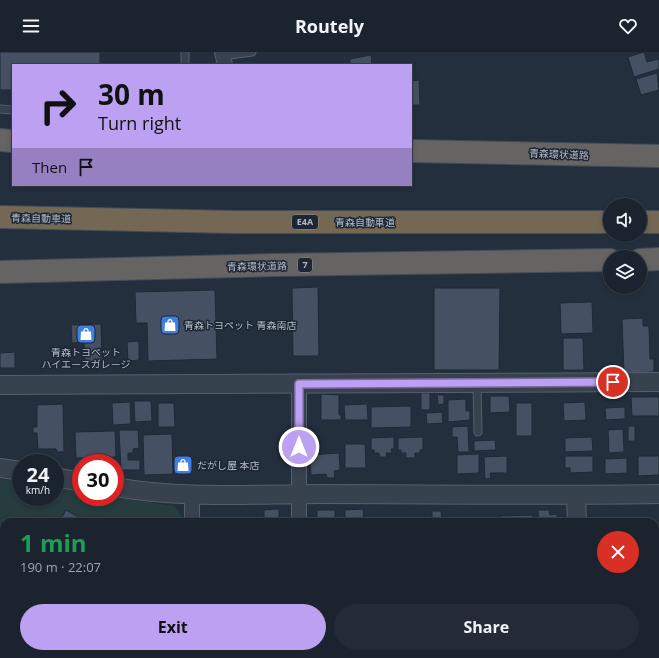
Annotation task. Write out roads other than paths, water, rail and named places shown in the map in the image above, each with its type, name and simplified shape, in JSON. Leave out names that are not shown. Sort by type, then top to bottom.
[{"type":"highway","points":[[0,140],[12,141]]},
{"type":"highway","name":"青森環状道路","points":[[412,151],[659,156]]},
{"type":"highway","name":"青森自動車道","points":[[0,217],[234,222],[603,222]]},
{"type":"highway","points":[[647,222],[659,222]]},
{"type":"highway","points":[[647,260],[659,259]]},
{"type":"highway","name":"青森環状道路","points":[[0,272],[274,265],[603,260]]},
{"type":"street","points":[[0,384],[659,382]]},
{"type":"street","points":[[299,384],[299,518]]},
{"type":"street","points":[[0,468],[12,470]]},
{"type":"street","points":[[124,489],[139,492],[192,496],[299,494],[659,494]]},
{"type":"street","points":[[576,495],[577,518]]},
{"type":"street","points":[[192,496],[192,518]]},
{"type":"lane","points":[[185,52],[185,64]]},
{"type":"lane","points":[[224,58],[252,52]]},
{"type":"lane","points":[[0,109],[12,110]]},
{"type":"lane","points":[[477,383],[478,432]]},
{"type":"place","name":"青森トヨペット 青森南店","points":[[170,325]]},
{"type":"place","name":"青森トヨペット ハイエースガレージ","points":[[86,334]]},
{"type":"place","name":"だがし屋 本店","points":[[183,465]]}]
